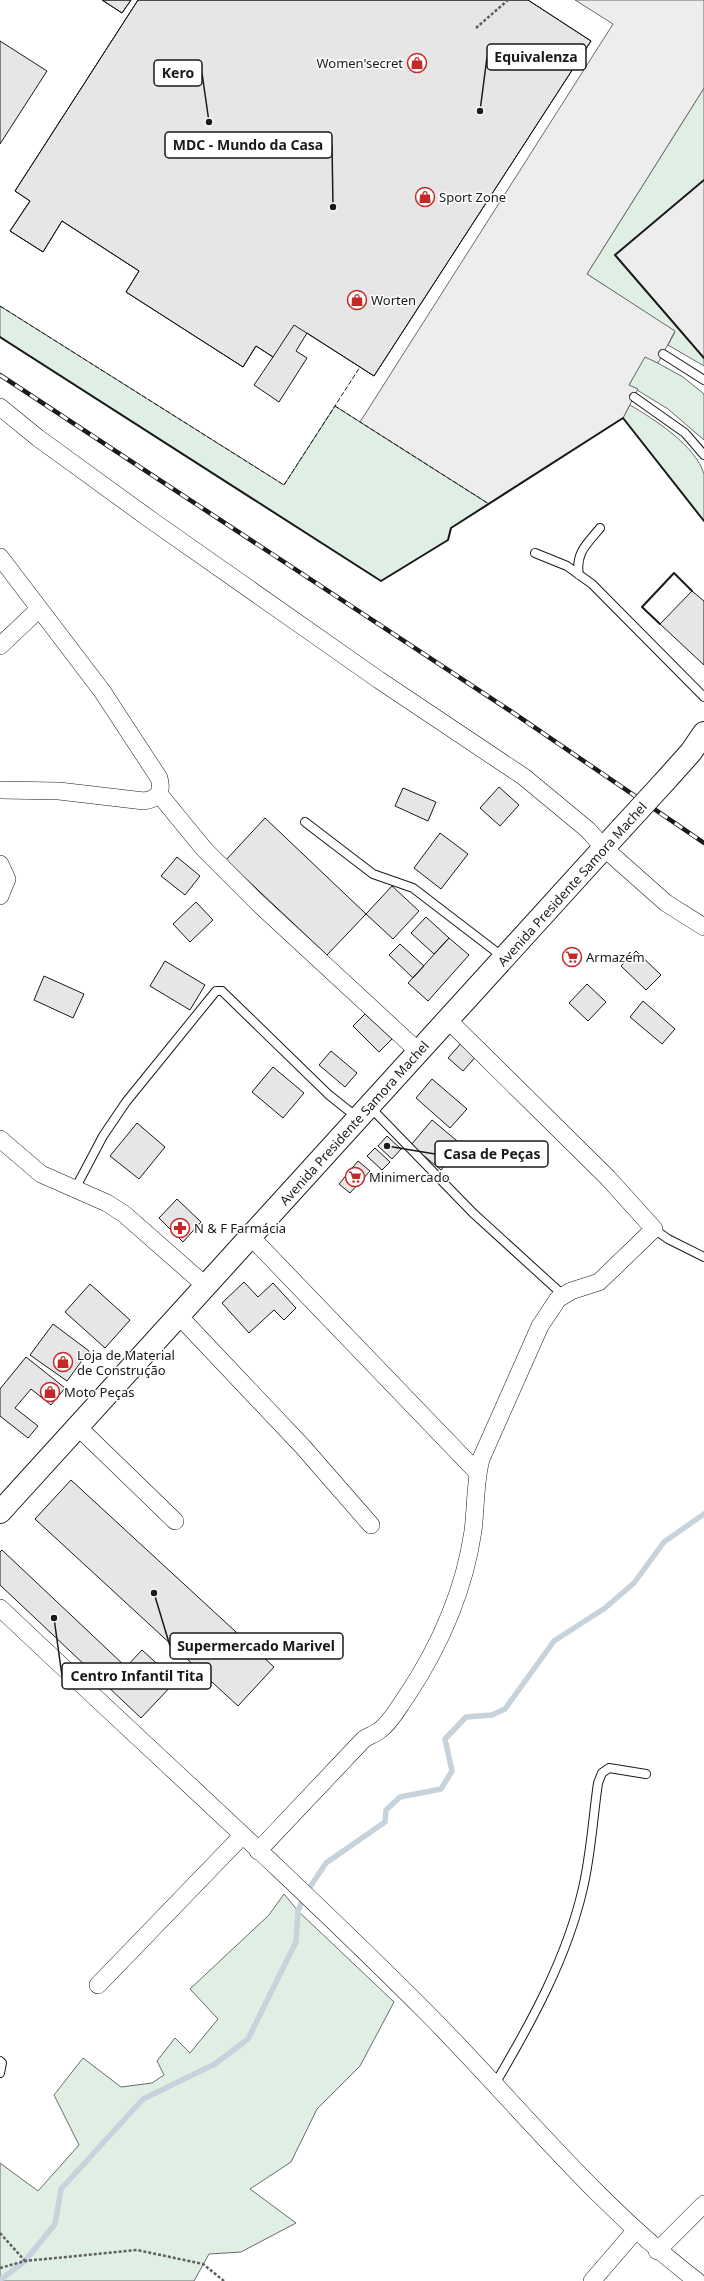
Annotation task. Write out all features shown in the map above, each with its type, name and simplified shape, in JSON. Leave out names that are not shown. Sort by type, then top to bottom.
[{"type":"main road","name":"Avenida Presidente Samora Machel","points":[[0,1512],[697,747],[704,733]]},
{"type":"street","points":[[0,407],[38,438],[157,524],[379,680],[503,761],[588,830],[604,848],[666,903],[704,927]]},
{"type":"street","points":[[0,557],[38,610],[102,691],[159,778],[161,786],[159,794],[153,800],[144,801],[59,791],[0,790]]},
{"type":"street","points":[[0,646],[38,610]]},
{"type":"street","points":[[159,794],[204,849],[260,904],[419,1052]]},
{"type":"street","points":[[0,864],[7,879],[0,896]]},
{"type":"street","points":[[258,1851],[364,1739],[380,1730],[392,1717],[438,1644],[455,1605],[465,1575],[473,1531],[478,1473],[481,1459],[540,1326],[549,1311],[563,1295],[599,1282],[654,1229],[608,1178],[448,1020]]},
{"type":"street","points":[[0,1139],[41,1174],[107,1203],[124,1214],[206,1286]]},
{"type":"street","points":[[250,1237],[478,1473]]},
{"type":"street","points":[[179,1316],[303,1447],[371,1525]]},
{"type":"street","points":[[78,1427],[174,1521]]},
{"type":"street","points":[[0,1608],[258,1851],[428,2014],[555,2149],[635,2231],[657,2251],[697,2281]]},
{"type":"street","points":[[98,1985],[242,1836]]},
{"type":"street","points":[[657,2251],[704,2204]]},
{"type":"street","points":[[592,2281],[635,2231]]},
{"type":"lane","points":[[663,354],[704,380]]},
{"type":"lane","points":[[634,397],[685,433],[704,455]]},
{"type":"lane","points":[[580,575],[577,563],[582,550],[600,528]]},
{"type":"lane","points":[[535,553],[567,566],[592,584],[704,697]]},
{"type":"lane","points":[[305,822],[373,874],[414,888],[504,958]]},
{"type":"lane","points":[[75,1189],[103,1136],[126,1102],[216,991],[222,991],[329,1095],[364,1112],[563,1295]]},
{"type":"lane","points":[[654,1229],[668,1239],[704,1257]]},
{"type":"lane","points":[[495,2084],[528,2028],[570,1935],[584,1887],[598,1783],[602,1773],[609,1768],[646,1774]]},
{"type":"lane","points":[[0,2060],[2,2063],[0,2073]]},
{"type":"path","points":[[476,28],[508,0]]},
{"type":"path","points":[[0,2234],[25,2261]]},
{"type":"path","points":[[0,2268],[25,2261],[137,2250],[203,2264],[224,2281]]},
{"type":"green space","points":[[704,88],[704,180],[615,255],[704,358],[704,366],[668,345],[675,332],[587,274]]},
{"type":"green space","points":[[0,306],[284,485],[335,406],[489,504],[451,528],[448,540],[381,581],[0,337]]},
{"type":"green space","points":[[645,356],[683,377],[704,394],[704,440],[668,409],[629,385]]},
{"type":"green space","points":[[630,405],[673,434],[692,453],[700,464],[704,474],[704,521],[623,418]]},
{"type":"green space","points":[[284,1894],[298,1911],[394,2002],[360,2066],[317,2109],[291,2162],[250,2189],[296,2223],[241,2252],[209,2254],[194,2281],[0,2281],[0,2163],[38,2191],[79,2145],[54,2095],[83,2058],[121,2087],[152,2083],[164,2075],[157,2061],[175,2038],[190,2053],[218,2019],[190,1989],[269,1915]]},
{"type":"shaded area","points":[[575,0],[704,0],[704,88],[587,274],[675,331],[658,363],[645,357],[629,385],[638,389],[623,418],[489,504],[360,422],[613,24]]},
{"type":"shaded area","points":[[704,180],[704,358],[615,255]]},
{"type":"building","points":[[102,0],[131,0],[122,13]]},
{"type":"building","points":[[102,0],[131,0],[122,13]]},
{"type":"building","points":[[138,0],[528,0],[591,41],[374,376],[307,333],[296,351],[307,358],[279,402],[254,385],[273,357],[256,346],[243,367],[126,292],[139,271],[62,221],[43,252],[10,231],[30,201],[15,191]]},
{"type":"building","points":[[138,0],[528,0],[591,41],[374,376],[294,325],[273,357],[256,346],[243,367],[126,292],[139,271],[62,221],[43,252],[10,231],[30,201],[15,191]]},
{"type":"building","points":[[0,41],[47,71],[0,144]]},
{"type":"building","points":[[692,591],[704,601],[704,665],[660,624]]},
{"type":"building","points":[[499,787],[519,805],[500,826],[480,808]]},
{"type":"building","points":[[403,788],[436,802],[428,821],[395,806]]},
{"type":"building","points":[[265,818],[366,914],[327,955],[226,860]]},
{"type":"building","points":[[440,833],[468,854],[441,889],[414,868]]},
{"type":"building","points":[[177,857],[200,876],[185,895],[161,876]]},
{"type":"building","points":[[392,886],[419,911],[393,939],[366,914]]},
{"type":"building","points":[[196,902],[213,920],[190,942],[173,924]]},
{"type":"building","points":[[426,917],[449,938],[434,954],[411,933]]},
{"type":"building","points":[[449,938],[469,955],[428,1001],[408,983]]},
{"type":"building","points":[[400,944],[424,966],[413,978],[389,955]]},
{"type":"building","points":[[636,951],[661,975],[646,990],[621,966]]},
{"type":"building","points":[[165,961],[205,985],[190,1010],[150,986]]},
{"type":"building","points":[[44,976],[84,994],[73,1018],[34,1000]]},
{"type":"building","points":[[587,984],[606,1002],[588,1021],[569,1003]]},
{"type":"building","points":[[643,1001],[675,1029],[662,1044],[630,1017]]},
{"type":"building","points":[[365,1014],[392,1039],[379,1052],[353,1026]]},
{"type":"building","points":[[464,1040],[479,1053],[463,1071],[448,1058]]},
{"type":"building","points":[[331,1051],[357,1073],[345,1087],[319,1065]]},
{"type":"building","points":[[273,1067],[304,1093],[283,1118],[252,1092]]},
{"type":"building","points":[[432,1079],[467,1109],[450,1128],[416,1098]]},
{"type":"building","points":[[432,1120],[462,1145],[441,1170],[411,1145]]},
{"type":"building","points":[[137,1123],[165,1147],[139,1179],[110,1156]]},
{"type":"building","points":[[387,1136],[401,1149],[392,1159],[378,1146]]},
{"type":"building","points":[[375,1148],[390,1162],[382,1170],[367,1156]]},
{"type":"building","points":[[358,1161],[370,1171],[350,1193],[339,1184]]},
{"type":"building","points":[[177,1199],[201,1222],[183,1242],[159,1218]]},
{"type":"building","points":[[244,1282],[258,1297],[273,1283],[296,1308],[284,1320],[274,1310],[249,1333],[222,1303]]},
{"type":"building","points":[[90,1284],[130,1320],[105,1348],[65,1312]]},
{"type":"building","points":[[53,1324],[89,1351],[67,1381],[30,1355]]},
{"type":"building","points":[[26,1357],[65,1388],[51,1405],[31,1389],[15,1408],[38,1426],[28,1438],[0,1416],[0,1389]]},
{"type":"building","points":[[71,1480],[274,1667],[238,1706],[35,1519]]},
{"type":"building","points":[[2,1550],[126,1667],[142,1650],[176,1681],[141,1718],[0,1585],[0,1552]]},
{"type":"waterway","points":[[0,2280],[25,2261],[55,2224],[61,2189],[143,2099],[215,2064],[248,2039],[296,1942],[298,1911],[304,1896],[326,1863],[385,1822],[386,1810],[400,1797],[441,1789],[452,1771],[445,1739],[466,1717],[492,1715],[505,1709],[554,1641],[605,1608],[634,1583],[664,1542],[704,1514]]},
{"type":"railway","points":[[0,375],[509,710],[704,843]]},
{"type":"fence","points":[[0,306],[284,485],[360,367]]},
{"type":"fence","points":[[335,406],[489,504]]},
{"type":"wall","points":[[704,180],[615,255],[704,358]]},
{"type":"wall","points":[[0,337],[381,581],[448,540],[451,528],[623,418],[704,521]]},
{"type":"wall","points":[[660,624],[642,607],[674,573],[692,591]]},
{"type":"place","name":"Women'secret","points":[[417,63]]},
{"type":"place","name":"Equivalenza","points":[[480,111]]},
{"type":"place","name":"Kero","points":[[209,122]]},
{"type":"place","name":"Sport Zone","points":[[425,197]]},
{"type":"place","name":"MDC - Mundo da Casa","points":[[333,207]]},
{"type":"place","name":"Worten","points":[[357,300]]},
{"type":"place","name":"Armazém","points":[[572,957]]},
{"type":"place","name":"Casa de Peças","points":[[387,1146]]},
{"type":"place","name":"Minimercado","points":[[355,1177]]},
{"type":"place","name":"N & F Farmácia","points":[[180,1228]]},
{"type":"place","name":"Loja de Material de Construção","points":[[63,1362]]},
{"type":"place","name":"Moto Peças","points":[[50,1392]]},
{"type":"place","name":"Supermercado Marivel","points":[[154,1593]]},
{"type":"place","name":"Centro Infantil Tita","points":[[54,1618]]}]
